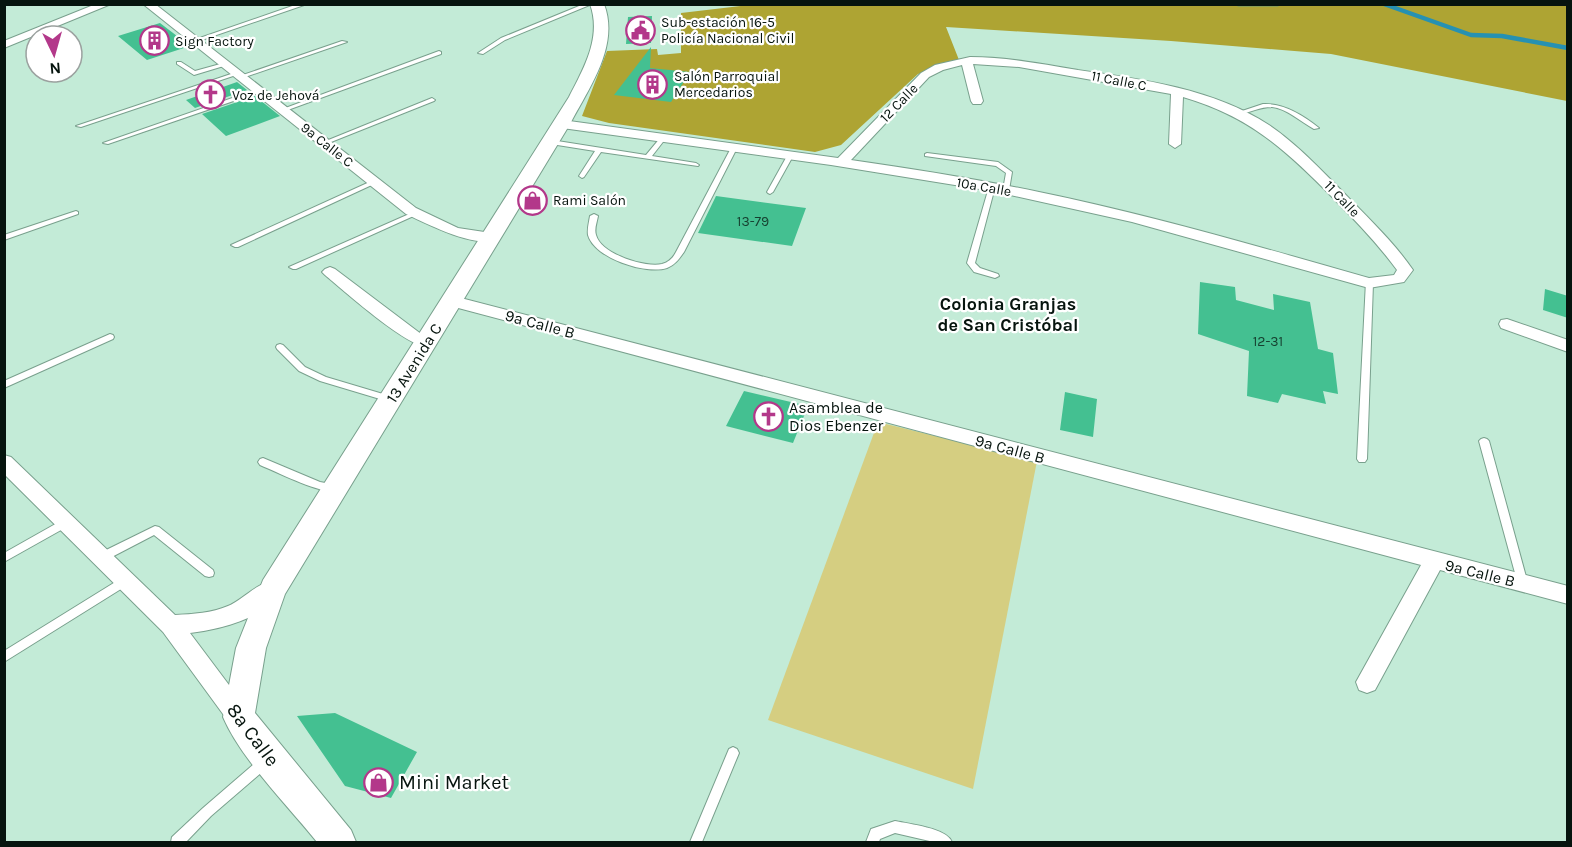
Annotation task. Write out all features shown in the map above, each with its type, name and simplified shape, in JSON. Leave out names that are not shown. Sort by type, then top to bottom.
[{"type":"street","points":[[4,45],[106,4]]},
{"type":"street","name":"9a Calle C","points":[[148,4],[416,213],[455,232],[491,237]]},
{"type":"street","name":"13 Avenida C","points":[[239,717],[251,648],[273,589],[556,133],[596,56],[604,32],[597,8]]},
{"type":"street","points":[[967,62],[977,101]]},
{"type":"street","name":"11 Calle C","points":[[967,62],[1006,62],[1177,92],[1239,113],[1263,128]]},
{"type":"street","name":"12 Calle","points":[[841,163],[925,75],[935,69],[967,62]]},
{"type":"street","points":[[1175,144],[1177,92]]},
{"type":"street","name":"11 Calle","points":[[1263,128],[1293,148],[1388,247],[1405,270],[1399,279]]},
{"type":"street","name":"10a Calle","points":[[556,133],[663,138],[841,163],[999,189],[1168,226],[1370,283],[1399,279]]},
{"type":"street","points":[[330,272],[408,333],[425,343]]},
{"type":"street","name":"9a Calle B","points":[[453,301],[1568,595]]},
{"type":"street","points":[[1507,324],[1568,346]]},
{"type":"street","name":"8a Calle","points":[[4,462],[171,625],[269,758],[339,843]]},
{"type":"street","points":[[1367,682],[1434,561]]},
{"type":"street","points":[[171,625],[211,622],[252,607],[273,589]]},
{"type":"lane","points":[[194,41],[305,4]]},
{"type":"lane","points":[[481,53],[503,39],[597,8]]},
{"type":"lane","points":[[79,126],[344,42]]},
{"type":"lane","points":[[283,110],[439,52]]},
{"type":"lane","points":[[179,63],[194,73],[224,64]]},
{"type":"lane","points":[[106,143],[258,91]]},
{"type":"lane","points":[[324,143],[432,100]]},
{"type":"lane","points":[[1239,113],[1264,104],[1275,104],[1316,128]]},
{"type":"lane","points":[[556,133],[599,150],[696,165]]},
{"type":"lane","points":[[649,156],[663,138]]},
{"type":"lane","points":[[594,216],[592,234],[596,243],[612,256],[623,261],[650,266],[661,267],[671,264],[680,252],[734,148]]},
{"type":"lane","points":[[582,176],[599,150]]},
{"type":"lane","points":[[927,155],[998,164],[1009,172],[999,189],[970,263],[977,270],[995,276]]},
{"type":"lane","points":[[770,192],[790,156]]},
{"type":"lane","points":[[235,245],[374,182]]},
{"type":"lane","points":[[4,238],[76,213]]},
{"type":"lane","points":[[293,267],[416,213]]},
{"type":"lane","points":[[1362,459],[1370,283]]},
{"type":"lane","points":[[4,386],[110,337]]},
{"type":"lane","points":[[280,346],[302,369],[333,382],[390,399]]},
{"type":"lane","points":[[1484,441],[1523,584]]},
{"type":"lane","points":[[263,462],[319,485],[335,488]]},
{"type":"lane","points":[[4,558],[66,522]]},
{"type":"lane","points":[[102,557],[155,530],[208,573]]},
{"type":"lane","points":[[4,657],[125,580]]},
{"type":"lane","points":[[696,843],[733,753]]},
{"type":"lane","points":[[177,843],[207,812],[269,758]]},
{"type":"lane","points":[[872,843],[876,834],[895,827],[938,837],[946,843]]},
{"type":"shaded area","points":[[749,5],[1567,5],[1567,101],[1331,54],[946,27],[959,60],[918,74],[841,145],[815,152],[609,123],[582,116],[607,51],[657,49],[658,55],[681,53],[681,13]]},
{"type":"shaded area","points":[[878,422],[1037,461],[973,789],[768,720]]},
{"type":"building","name":"Sub-estación 16-5 Policía Nacional Civil","points":[[652,16],[651,43],[626,44],[628,17]]},
{"type":"building","name":"Sign Factory","points":[[160,23],[190,46],[147,60],[118,36]]},
{"type":"building","name":"Salón Parroquial Mercedarios","points":[[651,47],[650,68],[690,72],[671,102],[614,95]]},
{"type":"building","name":"Voz de Jehová","points":[[237,82],[247,90],[195,108],[186,100]]},
{"type":"building","points":[[255,96],[280,116],[226,136],[202,114]]},
{"type":"building","points":[[716,196],[806,208],[792,246],[698,233]]},
{"type":"building","points":[[1200,282],[1235,287],[1236,300],[1274,310],[1273,294],[1310,302],[1318,349],[1333,353],[1338,394],[1323,391],[1326,404],[1282,394],[1278,403],[1247,396],[1249,351],[1198,334]]},
{"type":"building","points":[[1545,289],[1568,296],[1568,318],[1543,310]]},
{"type":"building","name":"Asamblea de Dios Ebenzer","points":[[744,391],[808,406],[793,443],[726,426]]},
{"type":"building","points":[[1065,392],[1097,399],[1093,437],[1060,430]]},
{"type":"building","points":[[335,713],[417,752],[391,798],[345,786],[297,716]]},
{"type":"waterway","points":[[1238,4],[1278,4]]},
{"type":"waterway","points":[[1384,4],[1471,35],[1502,36],[1568,48]]},
{"type":"place","name":"Sub-estación 16-5 Policía Nacional Civil","points":[[640,30]]},
{"type":"place","name":"Sign Factory","points":[[154,41]]},
{"type":"place","name":"Salón Parroquial Mercedarios","points":[[653,84]]},
{"type":"place","name":"Voz de Jehová","points":[[211,95]]},
{"type":"place","name":"Rami Salón","points":[[532,200]]},
{"type":"place","name":"Asamblea de Dios Ebenzer","points":[[768,416]]},
{"type":"place","name":"Mini Market","points":[[378,782]]},
{"type":"district","name":"Colonia Granjas de San Cristóbal","points":[[1008,314]]}]
